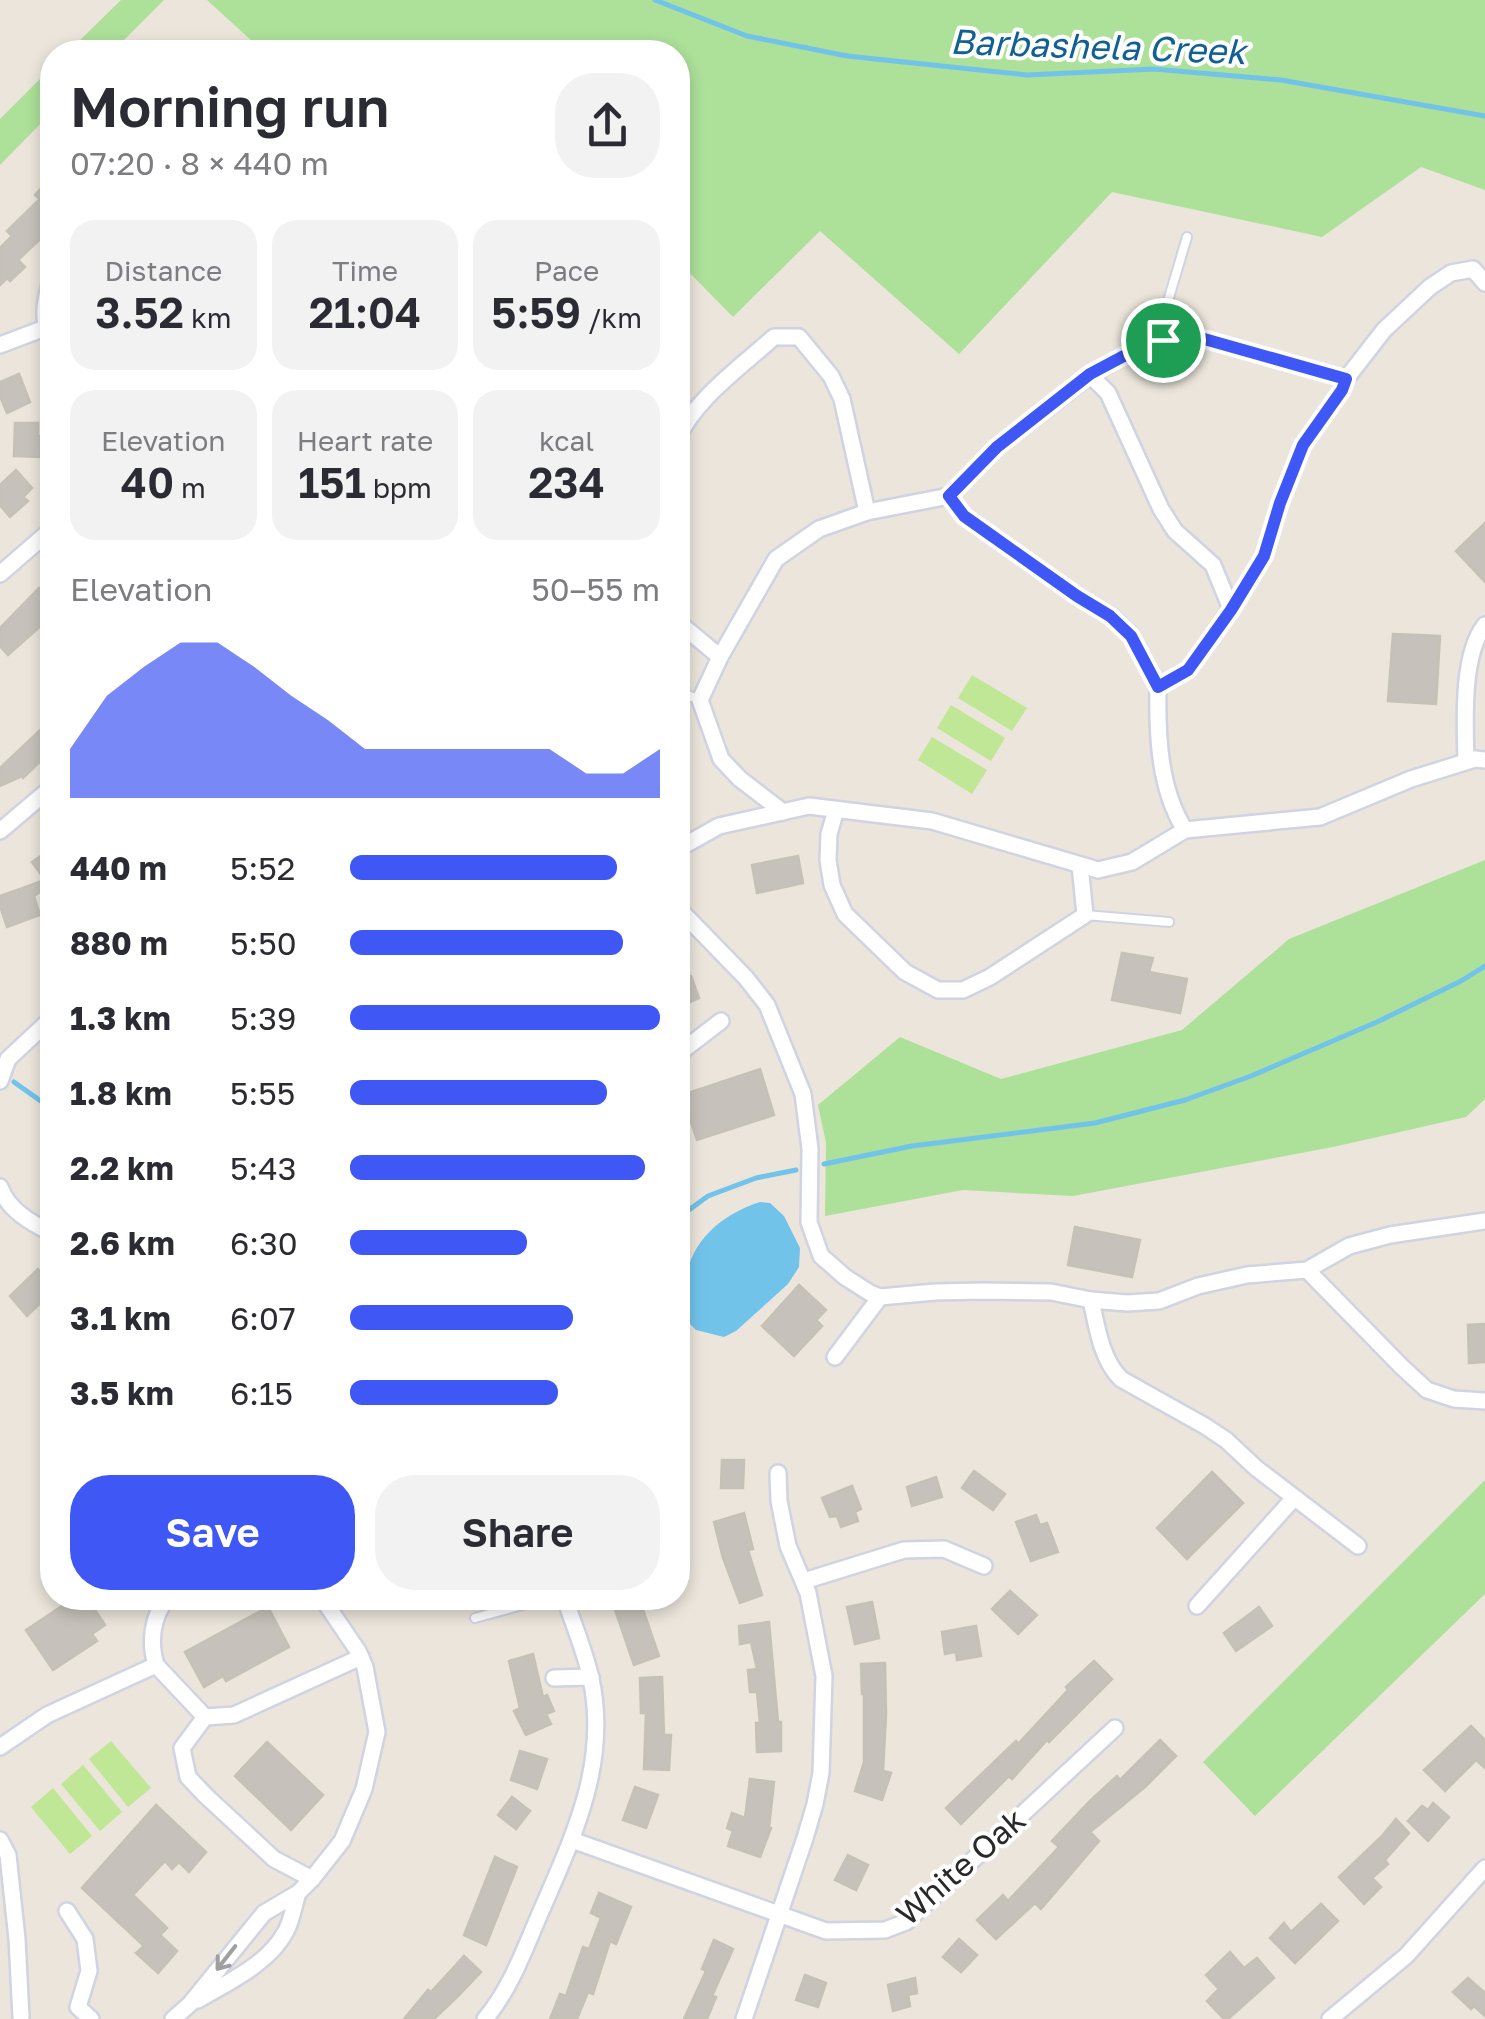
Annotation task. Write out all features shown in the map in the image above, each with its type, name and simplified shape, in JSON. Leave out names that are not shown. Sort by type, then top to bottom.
[{"type":"street","points":[[1158,687],[1188,670],[1231,610],[1264,556],[1303,445],[1384,330],[1451,273],[1473,269],[1485,283]]},
{"type":"street","points":[[0,344],[40,330]]},
{"type":"street","points":[[783,812],[721,759],[700,700],[776,558],[819,529],[867,512],[949,496],[997,447],[1090,374],[1135,350],[1183,333],[1346,379]]},
{"type":"street","points":[[690,417],[774,337],[799,337],[831,376],[842,399],[867,512]]},
{"type":"street","points":[[1090,374],[1108,394],[1175,531],[1213,565],[1231,610]]},
{"type":"street","points":[[949,496],[964,516],[1110,616],[1131,636],[1158,687],[1158,723],[1166,781],[1175,814],[1185,830]]},
{"type":"street","points":[[0,574],[40,540]]},
{"type":"street","points":[[1466,761],[1464,705],[1476,637],[1485,625]]},
{"type":"street","points":[[690,632],[720,657]]},
{"type":"street","points":[[690,842],[718,826],[809,806],[932,822],[1098,870],[1132,862],[1185,830],[1320,817],[1411,779],[1474,758],[1485,760]]},
{"type":"street","points":[[0,831],[40,797]]},
{"type":"street","points":[[836,810],[829,834],[828,860],[832,884],[845,914],[904,972],[938,990],[963,990],[1084,915],[1080,865]]},
{"type":"street","points":[[690,920],[767,1004],[803,1094],[810,1149],[809,1222],[821,1256],[870,1293],[880,1296],[1052,1292],[1091,1300],[1159,1301],[1198,1286],[1248,1275],[1307,1270],[1362,1242],[1485,1221]]},
{"type":"street","points":[[690,1045],[721,1021]]},
{"type":"street","points":[[0,1082],[8,1059],[40,1029]]},
{"type":"street","points":[[0,1187],[4,1200],[40,1226]]},
{"type":"street","points":[[1307,1270],[1427,1390],[1454,1399],[1485,1401]]},
{"type":"street","points":[[835,1357],[880,1296]]},
{"type":"street","points":[[1091,1300],[1105,1355],[1120,1379],[1216,1433],[1358,1546]]},
{"type":"street","points":[[744,2019],[816,1804],[821,1774],[824,1676],[808,1593],[788,1546],[778,1473]]},
{"type":"street","points":[[1198,1606],[1294,1498]]},
{"type":"street","points":[[804,1581],[904,1550],[944,1549],[984,1566]]},
{"type":"street","points":[[159,1610],[152,1631],[156,1665],[205,1717]]},
{"type":"street","points":[[173,2019],[190,2004],[264,1913],[298,1893],[342,1842],[364,1789],[377,1732],[365,1667],[330,1610]]},
{"type":"street","points":[[485,2019],[514,1976],[572,1840],[593,1772],[591,1677],[568,1610]]},
{"type":"street","points":[[312,1878],[274,1859],[188,1777],[182,1748],[205,1717],[234,1715],[361,1658]]},
{"type":"street","points":[[0,1748],[47,1715],[156,1665]]},
{"type":"street","points":[[554,1678],[591,1677]]},
{"type":"street","name":"White Oak","points":[[572,1840],[826,1932],[884,1930],[906,1922],[1114,1728]]},
{"type":"street","points":[[0,1840],[8,1856],[20,2017]]},
{"type":"street","points":[[1330,2019],[1406,1956],[1485,1868]]},
{"type":"street","points":[[190,2004],[269,1953],[286,1933],[298,1893]]},
{"type":"street","points":[[67,1911],[85,1938],[89,1971],[78,2007],[92,2019]]},
{"type":"street","points":[[247,1931],[269,1953]]},
{"type":"street","points":[[0,1943],[17,1938]]},
{"type":"lane","points":[[1163,340],[1168,301],[1187,237]]},
{"type":"lane","points":[[690,696],[700,700]]},
{"type":"lane","points":[[1084,915],[1168,922]]},
{"type":"lane","points":[[475,1618],[504,1610]]},
{"type":"green space","points":[[121,0],[164,0],[124,40],[80,40]]},
{"type":"green space","points":[[207,0],[1485,0],[1485,190],[1421,167],[1322,237],[1112,192],[959,354],[820,231],[733,317],[690,273],[690,40],[251,40]]},
{"type":"green space","points":[[40,79],[40,124],[0,165],[0,119]]},
{"type":"green space","points":[[972,675],[1027,708],[1012,731],[958,698]]},
{"type":"green space","points":[[951,705],[1005,738],[991,761],[937,728]]},
{"type":"green space","points":[[932,737],[987,770],[972,794],[918,760]]},
{"type":"green space","points":[[1485,860],[1485,1099],[1466,1117],[1333,1147],[1073,1196],[963,1190],[825,1216],[826,1143],[818,1105],[900,1037],[1001,1079],[1182,1030],[1289,939]]},
{"type":"green space","points":[[1485,1480],[1485,1594],[1255,1816],[1203,1762]]},
{"type":"green space","points":[[111,1741],[151,1788],[128,1807],[89,1759]]},
{"type":"green space","points":[[83,1765],[122,1812],[100,1831],[61,1784]]},
{"type":"green space","points":[[53,1788],[92,1836],[70,1854],[31,1807]]},
{"type":"water","points":[[760,1202],[770,1203],[784,1216],[800,1248],[799,1267],[788,1284],[736,1331],[724,1337],[696,1330],[690,1324],[690,1263],[702,1240],[734,1213]]},
{"type":"building","points":[[40,199],[40,239],[18,260],[25,267],[0,285],[0,248],[12,236],[7,231]]},
{"type":"building","points":[[19,374],[30,402],[7,413],[0,396],[0,382]]},
{"type":"building","points":[[15,423],[38,423],[40,457],[14,456]]},
{"type":"building","points":[[16,470],[32,488],[23,497],[28,501],[10,517],[0,505],[0,485]]},
{"type":"building","points":[[1485,523],[1485,582],[1456,551]]},
{"type":"building","points":[[39,588],[40,627],[8,655],[0,646],[0,628]]},
{"type":"building","points":[[1393,634],[1440,636],[1436,704],[1388,701]]},
{"type":"building","points":[[40,730],[40,762],[23,778],[0,786],[0,768]]},
{"type":"building","points":[[40,856],[40,873],[32,862]]},
{"type":"building","points":[[798,856],[803,883],[757,893],[752,865]]},
{"type":"building","points":[[40,882],[40,892],[34,896],[40,915],[7,927],[0,896]]},
{"type":"building","points":[[1122,953],[1153,958],[1149,972],[1187,979],[1180,1013],[1112,1000]]},
{"type":"building","points":[[690,976],[699,998],[690,1002]]},
{"type":"building","points":[[760,1069],[774,1115],[697,1140],[690,1119],[690,1092]]},
{"type":"building","points":[[1075,1227],[1140,1240],[1132,1277],[1068,1265]]},
{"type":"building","points":[[38,1269],[40,1304],[27,1316],[10,1296]]},
{"type":"building","points":[[799,1285],[826,1310],[816,1320],[822,1326],[794,1356],[762,1326]]},
{"type":"building","points":[[1485,1324],[1485,1362],[1469,1363],[1468,1325]]},
{"type":"building","points":[[722,1460],[744,1460],[743,1488],[721,1488]]},
{"type":"building","points":[[974,1471],[1005,1494],[993,1510],[962,1488]]},
{"type":"building","points":[[1212,1472],[1243,1503],[1187,1559],[1157,1528]]},
{"type":"building","points":[[936,1477],[942,1497],[912,1506],[907,1487]]},
{"type":"building","points":[[852,1486],[861,1509],[855,1512],[858,1521],[841,1527],[837,1516],[830,1517],[822,1498]]},
{"type":"building","points":[[744,1513],[753,1549],[748,1550],[762,1595],[740,1603],[714,1522]]},
{"type":"building","points":[[1036,1515],[1040,1525],[1047,1523],[1058,1552],[1031,1561],[1016,1522]]},
{"type":"building","points":[[1010,1591],[1037,1615],[1018,1634],[992,1609]]},
{"type":"building","points":[[872,1602],[879,1638],[855,1644],[847,1607]]},
{"type":"building","points":[[1259,1607],[1272,1626],[1236,1651],[1224,1633]]},
{"type":"building","points":[[56,1610],[95,1610],[105,1625],[92,1634],[97,1641],[53,1670],[26,1630]]},
{"type":"building","points":[[262,1610],[270,1610],[289,1647],[226,1681],[223,1676],[204,1687],[185,1652]]},
{"type":"building","points":[[615,1610],[643,1610],[659,1656],[634,1665]]},
{"type":"building","points":[[769,1622],[781,1751],[757,1752],[757,1692],[750,1692],[748,1670],[757,1669],[751,1642],[740,1644],[739,1626]]},
{"type":"building","points":[[976,1626],[981,1656],[957,1660],[956,1652],[945,1654],[942,1632]]},
{"type":"building","points":[[533,1654],[543,1697],[547,1695],[554,1711],[546,1714],[551,1724],[526,1735],[514,1711],[520,1708],[509,1661]]},
{"type":"building","points":[[1094,1661],[1112,1679],[961,1824],[946,1808],[1016,1741],[1018,1744],[1068,1690],[1066,1687]]},
{"type":"building","points":[[885,1663],[883,1771],[891,1773],[882,1800],[855,1791],[864,1762],[861,1664]]},
{"type":"building","points":[[662,1677],[664,1735],[671,1735],[669,1770],[644,1769],[646,1713],[641,1713],[640,1678]]},
{"type":"building","points":[[1471,1726],[1485,1740],[1485,1768],[1476,1760],[1445,1791],[1424,1770]]},
{"type":"building","points":[[1160,1740],[1176,1756],[1090,1832],[1099,1841],[1041,1909],[1035,1903],[996,1939],[977,1920],[1003,1895],[1008,1901],[1059,1847],[1052,1841],[1090,1801],[1117,1776],[1120,1780]]},
{"type":"building","points":[[267,1742],[323,1795],[291,1830],[235,1776]]},
{"type":"building","points":[[520,1751],[547,1759],[537,1789],[511,1780]]},
{"type":"building","points":[[750,1779],[774,1782],[771,1828],[760,1857],[728,1846],[733,1831],[727,1828],[732,1813],[745,1818]]},
{"type":"building","points":[[635,1787],[658,1795],[646,1828],[623,1820]]},
{"type":"building","points":[[512,1797],[530,1811],[516,1829],[498,1815]]},
{"type":"building","points":[[1433,1803],[1449,1817],[1428,1841],[1408,1821],[1422,1806],[1428,1810]]},
{"type":"building","points":[[156,1805],[206,1852],[189,1872],[179,1862],[172,1869],[165,1861],[133,1895],[167,1928],[160,1935],[177,1951],[158,1973],[136,1953],[144,1946],[82,1888]]},
{"type":"building","points":[[1396,1819],[1409,1833],[1385,1860],[1388,1864],[1372,1878],[1381,1887],[1364,1904],[1339,1877]]},
{"type":"building","points":[[848,1855],[868,1865],[856,1890],[835,1880]]},
{"type":"building","points":[[495,1857],[517,1867],[486,1945],[464,1935]]},
{"type":"building","points":[[599,1893],[631,1907],[616,1944],[610,1941],[593,1994],[588,1992],[577,2019],[550,2019],[560,1994],[566,1996],[583,1947],[589,1949],[601,1918],[591,1913]]},
{"type":"building","points":[[1321,1904],[1338,1921],[1295,1963],[1270,1938],[1284,1923],[1291,1932]]},
{"type":"building","points":[[959,1939],[977,1955],[961,1972],[943,1957]]},
{"type":"building","points":[[714,1940],[733,1949],[712,1996],[716,1997],[707,2019],[684,2019],[706,1971],[702,1969]]},
{"type":"building","points":[[1230,1952],[1244,1968],[1257,1958],[1274,1978],[1224,2019],[1207,2001],[1219,1989],[1206,1975]]},
{"type":"building","points":[[464,1956],[481,1972],[434,2019],[404,2019],[428,1990],[431,1992]]},
{"type":"building","points":[[805,1975],[826,1983],[818,2007],[796,2000]]},
{"type":"building","points":[[915,1978],[917,1993],[908,1995],[910,2006],[893,2011],[888,1985]]},
{"type":"building","points":[[1468,1978],[1485,1993],[1485,2016],[1453,1992]]},
{"type":"waterway","name":"Barbashela Creek","points":[[655,0],[747,36],[847,56],[1027,75],[1154,69],[1281,80],[1485,116]]},
{"type":"waterway","points":[[824,1164],[912,1146],[1095,1123],[1185,1100],[1377,1022],[1485,966]]},
{"type":"waterway","points":[[14,1082],[40,1100]]},
{"type":"waterway","points":[[690,1209],[708,1196],[756,1178],[796,1170]]},
{"type":"route","points":[[1183,333],[1346,379],[1303,445],[1264,556],[1188,670],[1158,687],[1131,636],[1110,616],[964,516],[949,496],[997,447],[1090,374],[1163,340],[1183,333]]}]
